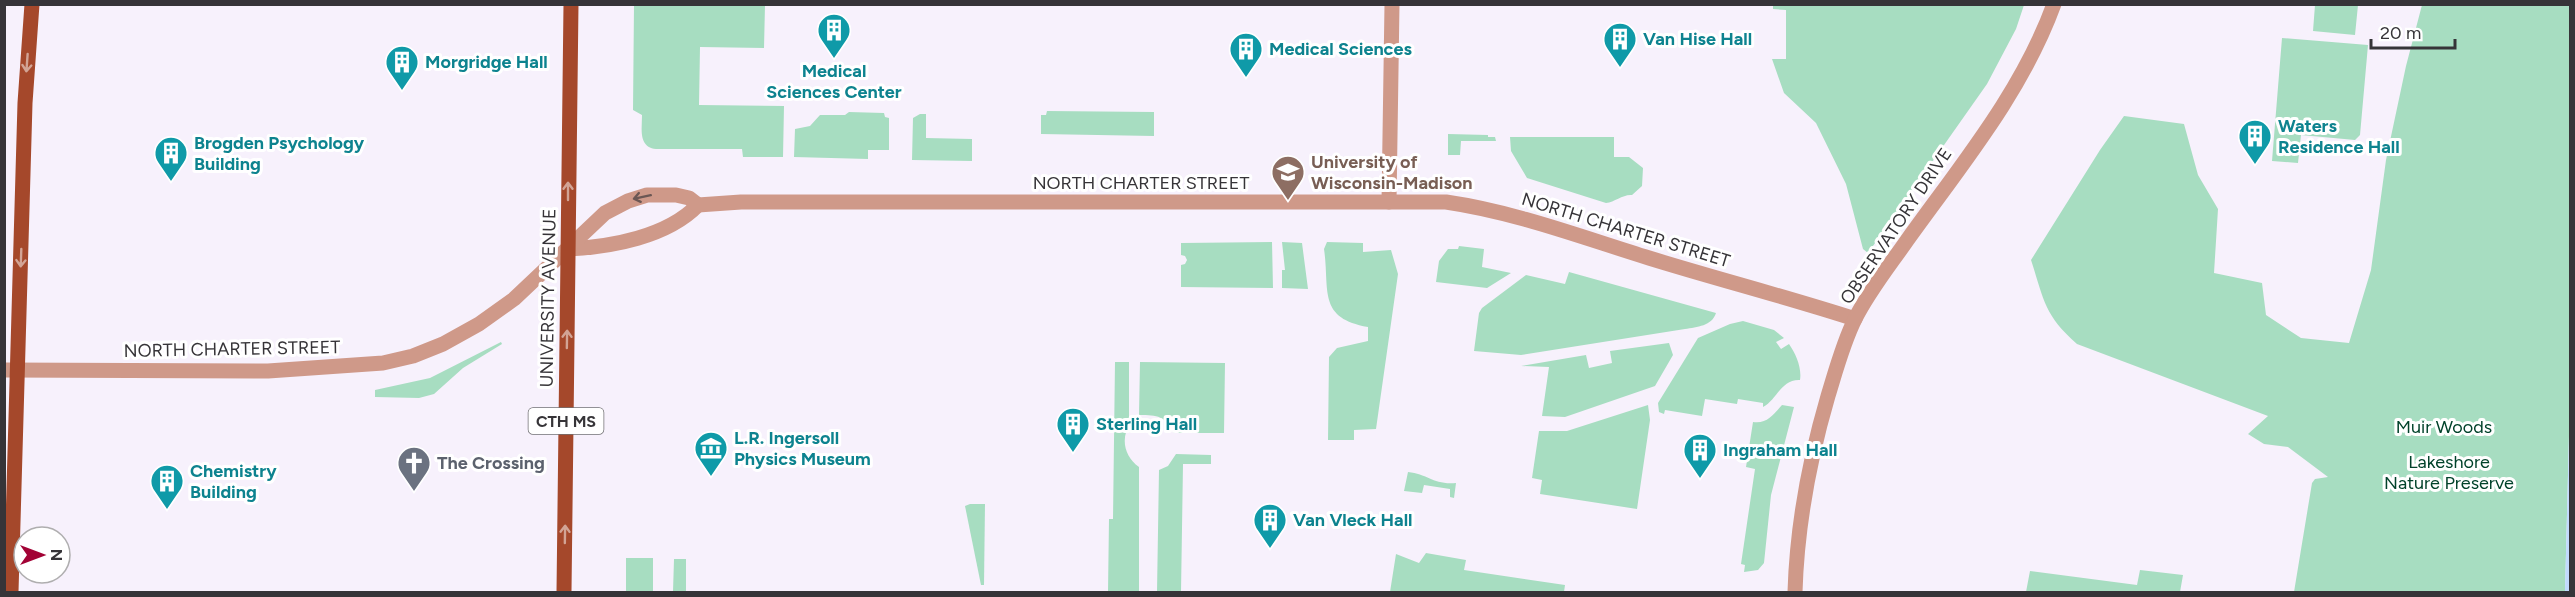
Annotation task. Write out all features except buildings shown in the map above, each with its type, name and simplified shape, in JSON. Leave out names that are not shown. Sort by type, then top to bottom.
[{"type":"main road","points":[[11,592],[11,370],[26,69],[32,4]]},
{"type":"main road","name":"UNIVERSITY AVENUE","points":[[564,592],[571,4]]},
{"type":"street","points":[[1389,202],[1392,4]]},
{"type":"street","name":"OBSERVATORY DRIVE","points":[[1795,592],[1802,504],[1811,459],[1840,357],[1855,319],[2008,98],[2042,36],[2054,4]]},
{"type":"street","name":"NORTH CHARTER STREET","points":[[11,370],[268,371],[383,363],[413,356],[466,333],[514,299],[605,213],[638,197],[676,195],[688,198],[698,205],[741,202],[1446,202],[1482,207],[1855,319]]},
{"type":"street","points":[[568,249],[597,247],[639,237],[687,216],[698,205]]},
{"type":"green space","points":[[2315,4],[2368,5],[2358,5],[2355,35],[2313,31]]},
{"type":"green space","points":[[634,5],[765,5],[764,48],[700,47],[699,105],[784,106],[783,157],[743,157],[742,149],[656,149],[646,145],[642,136],[642,115],[633,110]]},
{"type":"green space","points":[[1773,5],[2024,5],[2016,29],[1987,84],[1868,253],[1863,249],[1846,184],[1816,123],[1784,93],[1772,59],[1786,59],[1786,10],[1773,9]]},
{"type":"green space","name":"Muir Woods","points":[[2422,5],[2570,5],[2570,397],[2565,592],[2294,592],[2312,483],[2315,479],[2328,477],[2288,447],[2264,444],[2248,434],[2268,416],[2077,344],[2051,315],[2031,260],[2124,116],[2184,124],[2198,175],[2218,209],[2214,273],[2262,283],[2266,315],[2301,338],[2349,343],[2371,270],[2386,160]]},
{"type":"green space","points":[[2282,38],[2368,45],[2360,135],[2355,140],[2301,135],[2298,163],[2272,161]]},
{"type":"green space","points":[[1047,111],[1154,112],[1154,136],[1041,134],[1041,115],[1046,115]]},
{"type":"green space","points":[[849,112],[884,113],[885,117],[889,118],[889,150],[868,150],[868,159],[794,157],[795,129],[810,126],[820,115],[845,115]]},
{"type":"green space","points":[[926,114],[926,138],[972,139],[972,161],[912,160],[913,118]]},
{"type":"green space","points":[[1448,134],[1488,135],[1488,137],[1495,137],[1496,141],[1461,141],[1460,155],[1448,155]]},
{"type":"green space","points":[[1510,137],[1614,137],[1614,157],[1629,157],[1643,168],[1642,186],[1632,195],[1606,203],[1527,178],[1511,151]]},
{"type":"green space","points":[[1272,242],[1273,288],[1181,287],[1181,265],[1187,260],[1181,255],[1181,243]]},
{"type":"green space","points":[[1282,242],[1302,243],[1308,289],[1282,288],[1282,270],[1285,270]]},
{"type":"green space","points":[[1327,242],[1363,243],[1363,252],[1391,250],[1398,274],[1376,429],[1354,430],[1354,440],[1328,440],[1329,357],[1337,348],[1368,341],[1368,327],[1340,317],[1333,309],[1327,289],[1324,249]]},
{"type":"green space","points":[[1459,246],[1484,249],[1482,267],[1511,273],[1487,288],[1436,282],[1439,261],[1448,249],[1458,249]]},
{"type":"green space","points":[[1569,272],[1716,313],[1711,321],[1699,326],[1521,355],[1474,351],[1479,313],[1482,308],[1526,275],[1565,284]]},
{"type":"green space","points":[[1743,321],[1774,330],[1784,338],[1776,342],[1781,349],[1789,344],[1792,348],[1799,366],[1800,380],[1788,383],[1763,407],[1763,403],[1738,399],[1737,404],[1705,399],[1702,416],[1665,410],[1664,414],[1659,412],[1658,403],[1698,338]]},
{"type":"green space","points":[[501,342],[502,344],[463,368],[434,394],[419,398],[375,397],[375,390],[430,378]]},
{"type":"green space","points":[[1669,343],[1673,355],[1655,386],[1565,417],[1542,416],[1549,367],[1521,366],[1586,355],[1589,368],[1612,363],[1610,351]]},
{"type":"green space","points":[[1115,362],[1129,362],[1129,418],[1131,422],[1126,434],[1125,446],[1130,458],[1139,467],[1139,592],[1108,592],[1109,519],[1113,519]]},
{"type":"green space","points":[[1140,362],[1225,363],[1224,433],[1174,433],[1164,420],[1151,415],[1139,415]]},
{"type":"green space","points":[[1648,405],[1650,420],[1637,509],[1540,494],[1542,480],[1532,478],[1539,431],[1567,431]]},
{"type":"green space","points":[[1782,405],[1794,407],[1771,495],[1764,563],[1758,570],[1744,572],[1745,565],[1741,564],[1755,469],[1746,467],[1753,422],[1766,420]]},
{"type":"green space","points":[[1176,454],[1211,455],[1211,464],[1183,464],[1181,592],[1157,592],[1159,470],[1168,466]]},
{"type":"green space","points":[[1408,472],[1436,481],[1456,483],[1454,498],[1450,497],[1450,489],[1424,485],[1422,493],[1404,491]]},
{"type":"green space","points":[[985,504],[984,585],[981,585],[965,506]]},
{"type":"green space","points":[[1426,553],[1466,560],[1464,570],[1565,585],[1564,592],[1390,592],[1396,554],[1419,563]]},
{"type":"green space","points":[[626,558],[653,558],[653,592],[626,592]]},
{"type":"green space","points":[[674,559],[686,559],[686,592],[673,592]]},
{"type":"green space","points":[[2140,570],[2183,575],[2180,592],[2026,592],[2030,571],[2137,585]]},
{"type":"water","points":[[2570,397],[2570,592],[2565,592]]},
{"type":"place","name":"Medical Sciences Center","points":[[834,59]]},
{"type":"place","name":"Van Hise Hall","points":[[1620,68]]},
{"type":"place","name":"Medical Sciences","points":[[1246,78]]},
{"type":"place","name":"Morgridge Hall","points":[[402,91]]},
{"type":"place","name":"Waters Residence Hall","points":[[2255,165]]},
{"type":"place","name":"Brogden Psychology Building","points":[[171,182]]},
{"type":"place","name":"University of Wisconsin-Madison","points":[[1288,201]]},
{"type":"place","name":"Sterling Hall","points":[[1073,453]]},
{"type":"place","name":"L.R. Ingersoll Physics Museum","points":[[711,477]]},
{"type":"place","name":"Ingraham Hall","points":[[1700,479]]},
{"type":"place","name":"The Crossing","points":[[414,492]]},
{"type":"place","name":"Chemistry Building","points":[[167,510]]},
{"type":"place","name":"Van Vleck Hall","points":[[1270,549]]},
{"type":"park label","name":"Lakeshore Nature Preserve","points":[[2449,472]]}]
